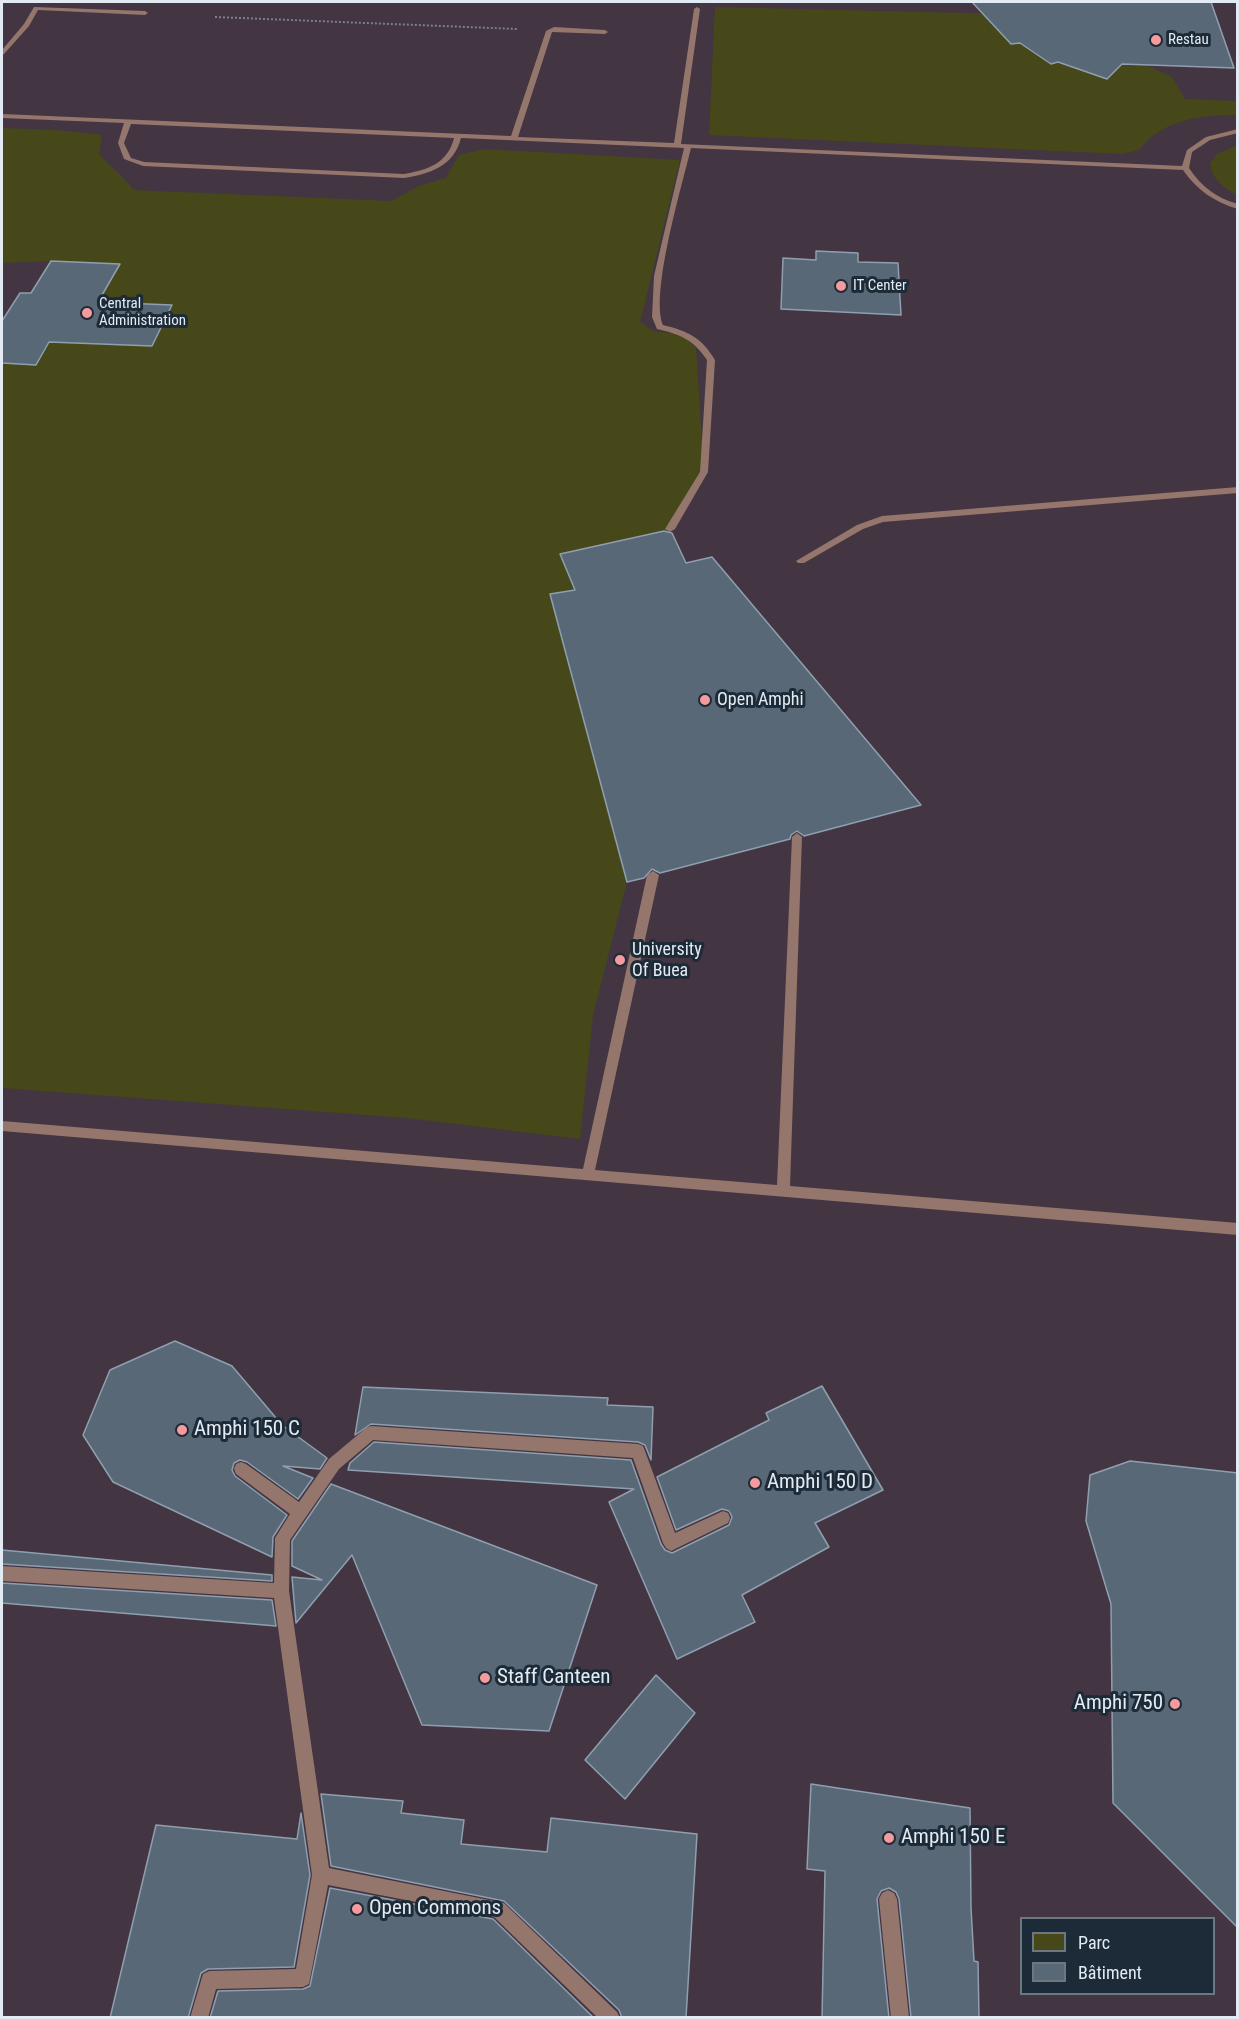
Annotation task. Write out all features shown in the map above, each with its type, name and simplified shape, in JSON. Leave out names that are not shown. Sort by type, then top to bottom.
[{"type":"lane","points":[[2,53],[27,25],[36,8],[145,13]]},
{"type":"lane","points":[[677,146],[697,9]]},
{"type":"lane","points":[[514,139],[549,31],[554,29],[605,32]]},
{"type":"lane","points":[[2,116],[1185,168]]},
{"type":"lane","points":[[128,122],[122,143],[128,159],[143,164],[380,175],[404,176],[427,173],[441,164],[456,148],[458,136]]},
{"type":"lane","points":[[1238,131],[1208,138],[1189,151],[1185,168],[1197,186],[1224,203],[1238,207]]},
{"type":"lane","points":[[670,529],[704,472],[711,360],[702,344],[685,332],[660,327],[656,316],[658,276],[688,146]]},
{"type":"lane","points":[[801,561],[860,527],[882,519],[1238,490]]},
{"type":"lane","points":[[783,1191],[797,837]]},
{"type":"lane","points":[[588,1174],[653,875]]},
{"type":"lane","points":[[2,1126],[1238,1229]]},
{"type":"lane","points":[[199,2018],[209,1980],[303,1977],[321,1875],[281,1591],[283,1538],[334,1464],[371,1433],[638,1451],[671,1543],[723,1518]]},
{"type":"lane","points":[[242,1469],[300,1512]]},
{"type":"lane","points":[[2,1574],[281,1591]]},
{"type":"lane","points":[[321,1875],[498,1910],[611,2018]]},
{"type":"lane","points":[[888,1899],[900,2018]]},
{"type":"path","points":[[215,17],[549,31]]},
{"type":"shaded area","name":"University Of Buea","points":[[2,2],[1237,2],[1237,2017],[2,2018]]},
{"type":"green space","points":[[715,7],[1006,14],[993,24],[1011,44],[1020,43],[1051,64],[1058,62],[1107,79],[1132,56],[1145,57],[1146,65],[1172,77],[1185,99],[1237,101],[1237,115],[1209,116],[1171,125],[1159,131],[1139,150],[1122,154],[709,135]]},
{"type":"green space","points":[[2,128],[57,130],[102,135],[99,154],[133,190],[391,201],[419,186],[446,178],[459,155],[484,149],[680,160],[640,322],[654,331],[680,334],[696,347],[704,472],[670,529],[560,554],[575,590],[550,595],[627,882],[593,1015],[580,1139],[407,1118],[2,1088],[2,363],[36,365],[49,342],[152,346],[172,306],[98,302],[51,261],[2,263]]},
{"type":"green space","points":[[1238,145],[1237,195],[1219,182],[1213,174],[1210,163],[1217,154]]},
{"type":"building","points":[[972,2],[1211,2],[1234,68],[1122,64],[1107,79],[1058,62],[1051,64],[1020,43],[1011,44]]},
{"type":"building","name":"IT Center","points":[[816,251],[858,253],[858,262],[898,263],[901,315],[781,309],[783,258],[816,260]]},
{"type":"building","name":"Central Administration","points":[[51,261],[120,264],[98,302],[172,305],[152,346],[49,342],[36,365],[2,363],[2,321],[20,293],[31,293]]},
{"type":"building","name":"Open Amphi","points":[[664,531],[672,533],[686,563],[712,557],[921,805],[804,836],[797,831],[791,835],[790,839],[660,873],[652,869],[644,878],[627,882],[550,594],[575,590],[560,554]]},
{"type":"building","name":"Amphi 150 C","points":[[175,1341],[232,1366],[282,1425],[327,1458],[320,1469],[283,1466],[313,1478],[298,1499],[247,1462],[240,1460],[234,1463],[232,1470],[235,1476],[287,1515],[273,1537],[272,1557],[113,1482],[83,1435],[110,1370]]},
{"type":"building","points":[[822,1386],[883,1490],[815,1523],[829,1547],[742,1595],[755,1622],[677,1659],[609,1502],[634,1489],[348,1470],[350,1463],[374,1442],[631,1460],[661,1544],[665,1550],[672,1553],[729,1525],[732,1517],[729,1511],[722,1509],[676,1530],[657,1477],[769,1420],[766,1413]]},
{"type":"building","points":[[363,1387],[608,1398],[607,1405],[653,1407],[651,1460],[645,1445],[638,1442],[371,1424],[355,1435]]},
{"type":"building","name":"Amphi 750","points":[[1130,1461],[1238,1473],[1238,1928],[1113,1803],[1111,1604],[1086,1521],[1090,1475]]},
{"type":"building","name":"Staff Canteen","points":[[331,1484],[597,1585],[549,1731],[422,1725],[352,1555],[296,1623],[292,1577],[322,1580],[292,1566],[292,1541]]},
{"type":"building","points":[[2,1550],[272,1575],[272,1581],[2,1564]]},
{"type":"building","points":[[2,1583],[272,1600],[276,1626],[2,1603]]},
{"type":"building","points":[[656,1675],[695,1713],[625,1799],[585,1760]]},
{"type":"building","points":[[811,1784],[970,1808],[971,1908],[974,1961],[978,1962],[979,2018],[911,2018],[899,1899],[896,1892],[889,1888],[881,1891],[877,1899],[889,2018],[822,2018],[825,1871],[807,1869]]},
{"type":"building","points":[[321,1794],[403,1801],[401,1813],[464,1820],[461,1844],[547,1852],[551,1818],[697,1834],[686,2018],[622,2018],[619,2010],[504,1901],[331,1866]]},
{"type":"building","points":[[301,1813],[310,1875],[294,1967],[208,1969],[201,1973],[188,2018],[110,2018],[156,1825],[297,1839]]},
{"type":"building","points":[[330,1888],[493,1919],[594,2018],[210,2018],[218,1991],[303,1989],[310,1986]]},
{"type":"place","name":"Restau","points":[[1156,40]]},
{"type":"place","name":"IT Center","points":[[841,286]]},
{"type":"place","name":"Central Administration","points":[[87,313]]},
{"type":"place","name":"Open Amphi","points":[[705,700]]},
{"type":"place","name":"University Of Buea","points":[[620,960]]},
{"type":"place","name":"Amphi 150 C","points":[[182,1430]]},
{"type":"place","name":"Amphi 150 D","points":[[755,1483]]},
{"type":"place","name":"Staff Canteen","points":[[485,1678]]},
{"type":"place","name":"Amphi 750","points":[[1175,1704]]},
{"type":"place","name":"Amphi 150 E","points":[[889,1838]]},
{"type":"place","name":"Open Commons","points":[[357,1909]]}]
